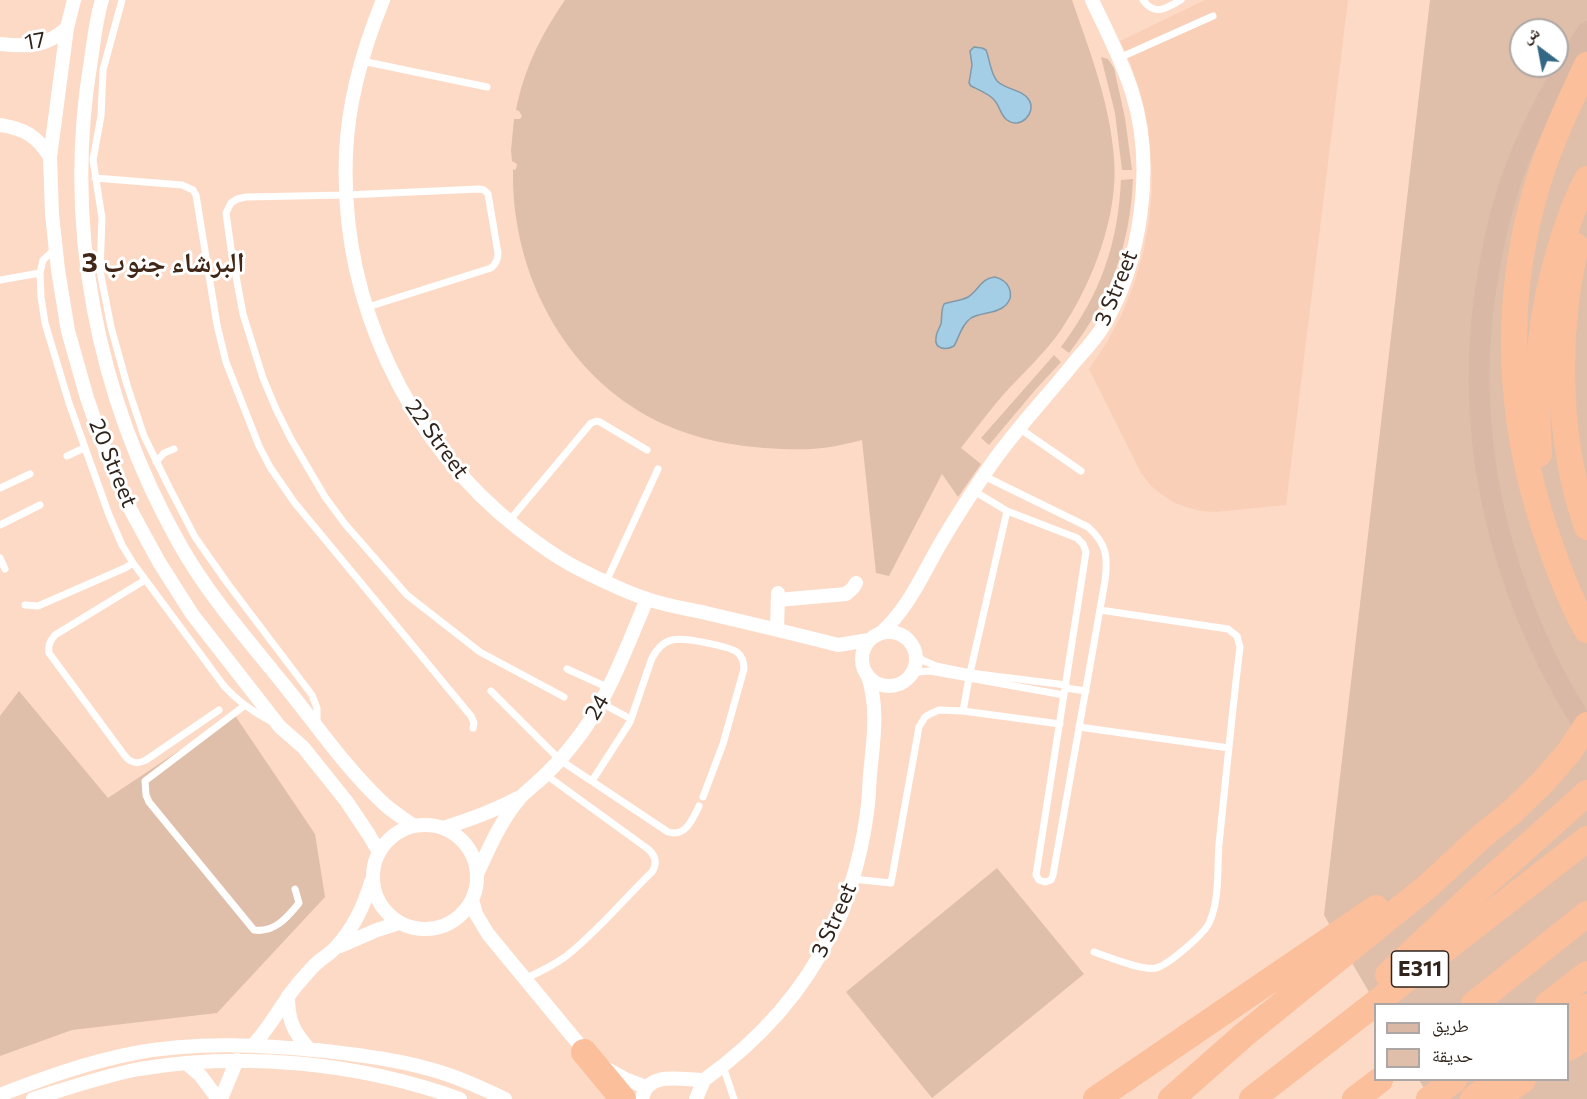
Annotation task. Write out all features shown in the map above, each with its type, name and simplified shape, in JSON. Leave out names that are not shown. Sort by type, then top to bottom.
[{"type":"highway","points":[[1587,65],[1554,137],[1531,208],[1517,281],[1513,356],[1518,420],[1526,466],[1562,579],[1587,630]]},
{"type":"highway","points":[[1547,537],[1536,417],[1540,338],[1546,298],[1556,260],[1568,222],[1587,179]]},
{"type":"highway","points":[[1585,521],[1573,474],[1566,432],[1563,348],[1572,263],[1587,207]]},
{"type":"highway","points":[[1171,1099],[1253,1028],[1428,886],[1513,811],[1569,752],[1587,725]]},
{"type":"highway","points":[[1283,1075],[1476,892],[1587,794]]},
{"type":"highway","points":[[1096,1099],[1481,837]]},
{"type":"highway","name":"E311","points":[[1376,1003],[1587,839]]},
{"type":"highway","name":"E311","points":[[1476,1003],[1587,914]]},
{"type":"highway","points":[[1551,1003],[1587,974]]},
{"type":"highway","name":"E311","points":[[1252,1099],[1374,1004]]},
{"type":"highway","points":[[1569,1021],[1587,1007]]},
{"type":"highway","points":[[1569,1047],[1587,1037]]},
{"type":"highway","points":[[584,1052],[622,1099]]},
{"type":"highway","points":[[1355,1099],[1379,1081]]},
{"type":"highway","points":[[1429,1099],[1453,1081]]},
{"type":"highway","points":[[1473,1099],[1496,1081]]},
{"type":"highway","points":[[1495,1099],[1522,1081]]},
{"type":"main road","points":[[1587,32],[1566,63],[1543,105],[1523,149],[1507,194],[1494,240],[1485,287],[1478,383],[1487,478],[1496,525],[1510,570],[1527,618],[1562,689],[1587,731]]},
{"type":"street","name":"20 Street","points":[[74,0],[67,28],[50,157],[52,214],[68,331],[105,450],[129,507],[159,562],[192,614],[280,727],[303,747],[347,802],[379,852]]},
{"type":"street","name":"20 Street","points":[[102,0],[83,114],[82,224],[88,280],[98,336],[112,390],[131,443],[154,495],[180,544],[210,592],[354,772],[381,802],[414,826]]},
{"type":"street","name":"22 Street","points":[[383,0],[356,80],[348,130],[346,195],[351,240],[368,308],[390,367],[404,395],[438,448],[475,489],[509,521],[555,555],[606,582],[647,599],[838,645],[869,640]]},
{"type":"street","name":"3 Street","points":[[882,632],[895,620],[910,598],[940,543],[983,475],[1101,329],[1125,277],[1140,220],[1143,192],[1142,144],[1136,107],[1119,57],[1092,0]]},
{"type":"street","name":"17","points":[[0,44],[30,46],[58,36],[67,28]]},
{"type":"street","points":[[0,125],[14,127],[29,134],[42,144],[50,157]]},
{"type":"street","points":[[777,630],[778,596],[846,594],[854,588],[856,583]]},
{"type":"street","name":"3 Street","points":[[910,598],[907,615],[912,646]]},
{"type":"street","name":"24","points":[[477,874],[499,830],[520,798],[546,775],[583,731],[609,688],[647,599]]},
{"type":"street","points":[[882,632],[896,633],[912,646],[915,665],[904,681],[891,686],[883,685],[866,673],[862,654],[869,640],[882,632]]},
{"type":"street","name":"22 Street","points":[[838,645],[866,673]]},
{"type":"street","name":"3 Street","points":[[704,1080],[749,1045],[800,987],[823,951],[842,911],[853,879],[867,813],[875,716],[873,696],[866,673]]},
{"type":"street","name":"3 Street","points":[[875,716],[881,699],[891,686]]},
{"type":"street","name":"24","points":[[443,828],[487,813],[520,798]]},
{"type":"street","points":[[252,1046],[268,1028],[288,996],[310,970],[335,949],[352,927],[365,903],[374,864],[379,852],[394,835],[414,826],[429,825],[443,828],[460,838],[472,854],[477,874],[472,900],[462,914],[449,924],[432,929],[415,929],[399,923],[384,911],[375,895],[372,876]]},
{"type":"street","points":[[472,900],[476,914],[488,934],[584,1052],[644,1093],[652,1082],[659,1079],[704,1080],[696,1099]]},
{"type":"street","points":[[335,949],[399,923]]},
{"type":"street","points":[[288,996],[288,1011],[292,1026],[310,1050]]},
{"type":"street","points":[[0,1095],[64,1071],[136,1053],[184,1046],[252,1046],[379,1057],[446,1074],[505,1099]]},
{"type":"street","points":[[188,1064],[219,1099],[237,1060]]},
{"type":"street","points":[[33,1099],[72,1086],[137,1070],[237,1060],[314,1065],[375,1074],[429,1088],[460,1099]]},
{"type":"lane","points":[[122,0],[103,70],[101,116],[93,160],[102,218],[100,271],[111,327],[144,436],[156,462],[195,537],[312,695],[317,708],[317,726]]},
{"type":"lane","points":[[1143,0],[1149,7],[1159,10],[1181,0]]},
{"type":"lane","points":[[1119,57],[1213,16]]},
{"type":"lane","points":[[362,60],[487,87]]},
{"type":"lane","points":[[95,178],[182,185],[193,190],[196,195],[221,344],[232,380],[259,446],[270,467],[294,502],[471,716],[474,723],[473,728]]},
{"type":"lane","points":[[368,308],[495,265],[498,253],[488,194],[479,189],[246,197],[231,203],[226,213],[236,282],[243,314],[263,378],[276,409],[325,497],[345,524],[407,595],[480,652],[564,697]]},
{"type":"lane","points":[[55,249],[43,260],[40,273],[45,323],[84,447],[122,545],[145,580],[233,697],[280,727]]},
{"type":"lane","points":[[0,280],[40,273]]},
{"type":"lane","points":[[509,521],[591,423],[600,422],[647,450]]},
{"type":"lane","points":[[1019,428],[1081,471]]},
{"type":"lane","points":[[67,456],[84,447]]},
{"type":"lane","points":[[156,462],[164,453],[174,449]]},
{"type":"lane","points":[[606,582],[658,469]]},
{"type":"lane","points":[[0,488],[30,474]]},
{"type":"lane","points":[[974,490],[1007,512],[1077,538],[1083,544],[1086,552],[1036,875],[1039,880],[1045,882],[1051,880],[1053,874],[1107,570],[1107,558],[1104,546],[1089,527],[983,475]]},
{"type":"lane","points":[[0,525],[40,505]]},
{"type":"lane","points":[[963,711],[1007,512]]},
{"type":"lane","points":[[0,558],[5,568]]},
{"type":"lane","points":[[25,605],[38,606],[133,563]]},
{"type":"lane","points":[[145,580],[55,635],[50,640],[49,653],[124,756],[134,763],[146,760],[219,710]]},
{"type":"lane","points":[[1094,952],[1145,969],[1152,969],[1166,963],[1207,929],[1216,896],[1240,647],[1233,632],[1222,628],[1100,610]]},
{"type":"lane","points":[[592,781],[631,719],[656,650],[671,640],[688,639],[730,650],[741,656],[744,662],[723,744],[703,797]]},
{"type":"lane","points":[[912,646],[922,660],[931,665],[970,676]]},
{"type":"lane","points":[[567,669],[609,688]]},
{"type":"lane","points":[[909,676],[930,671],[1086,691]]},
{"type":"lane","points":[[491,691],[560,760],[663,830],[673,833],[683,831],[699,806]]},
{"type":"lane","points":[[600,703],[631,719]]},
{"type":"lane","points":[[244,706],[145,781],[146,795],[149,802],[254,930],[263,931],[275,927],[291,914],[299,903],[296,890]]},
{"type":"lane","points":[[853,879],[891,883],[919,727],[925,717],[934,711],[945,710],[1060,724]]},
{"type":"lane","points":[[1079,727],[1229,748]]},
{"type":"lane","points":[[524,979],[545,969],[573,949],[652,872],[655,865],[654,857],[648,849],[546,775]]},
{"type":"lane","points":[[723,1066],[734,1099]]},
{"type":"shaded area","points":[[1205,0],[1348,0],[1286,505],[1215,512],[1201,511],[1173,502],[1150,485],[1141,473],[1089,369],[1122,314],[1134,284],[1149,222],[1152,190],[1148,126],[1141,95],[1120,41]]},
{"type":"green space","points":[[565,0],[1072,0],[1098,78],[1112,138],[1114,180],[1112,202],[1101,248],[1083,292],[1061,330],[1041,355],[997,401],[961,448],[981,464],[958,497],[942,474],[889,576],[876,573],[862,440],[817,449],[765,448],[702,438],[672,428],[624,401],[595,377],[570,348],[549,316],[533,282],[522,246],[515,208],[513,170],[516,169],[517,164],[512,161],[511,150],[514,119],[520,119],[522,116],[516,110],[519,95],[529,66],[548,26]]},
{"type":"green space","points":[[1430,0],[1587,0],[1587,1099],[1431,1099],[1420,1081],[1569,1081],[1569,1003],[1375,1003],[1324,915]]},
{"type":"green space","points":[[1101,57],[1108,59],[1114,68],[1125,118],[1132,170],[1122,170],[1115,113]]},
{"type":"green space","points":[[1133,179],[1128,227],[1115,271],[1096,313],[1069,353],[1061,347],[1086,308],[1111,248],[1121,180]]},
{"type":"green space","points":[[1054,355],[1061,362],[989,445],[981,438]]},
{"type":"green space","points":[[19,691],[108,798],[234,714],[315,834],[325,897],[217,1013],[72,1030],[0,1056],[0,716]]},
{"type":"green space","points":[[997,868],[1084,974],[932,1098],[846,992]]},
{"type":"water","points":[[974,47],[986,50],[991,70],[997,81],[1026,96],[1029,100],[1031,110],[1026,119],[1017,123],[1007,120],[993,99],[971,86],[969,83],[972,65],[970,51]]},
{"type":"water","points":[[995,277],[1004,281],[1009,288],[1010,296],[1006,305],[998,310],[971,318],[963,327],[954,346],[939,347],[936,336],[941,324],[944,304],[968,297],[983,282]]},
{"type":"district","name":"البرشاء جنوب 3","points":[[163,263]]}]
